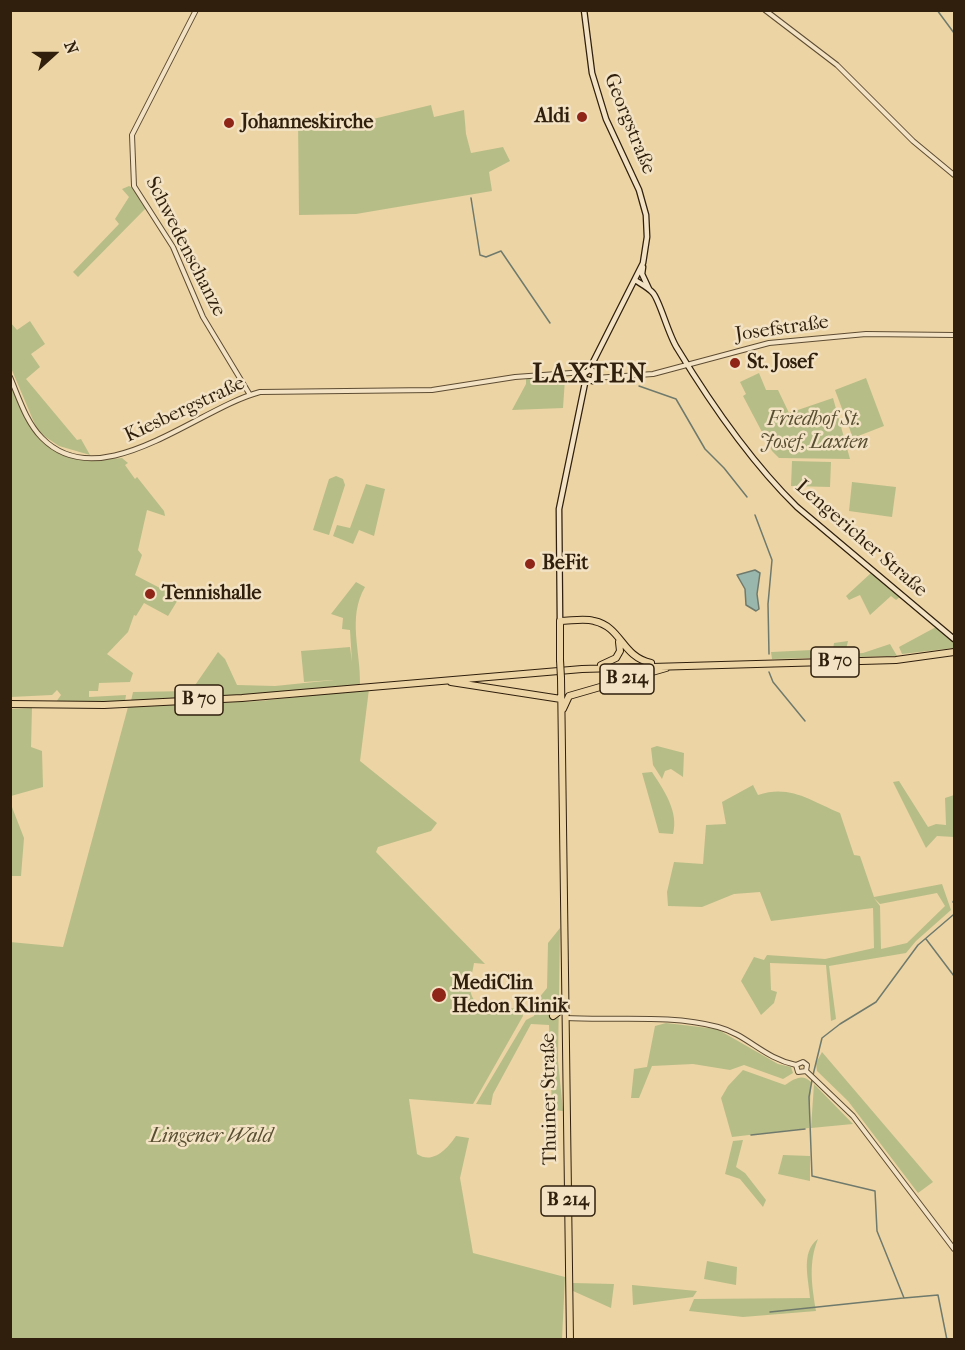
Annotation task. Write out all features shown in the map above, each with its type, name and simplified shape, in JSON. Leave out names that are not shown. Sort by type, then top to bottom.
[{"type":"main road","name":"Georgstraße","points":[[560,621],[559,509],[580,404],[598,354],[643,263],[647,249],[647,227],[642,199],[606,119],[592,74],[584,10]]},
{"type":"main road","name":"Lengericher Straße","points":[[643,263],[642,274],[656,298],[669,335],[744,446],[792,502],[954,639]]},
{"type":"main road","points":[[635,280],[649,289]]},
{"type":"main road","name":"B 214","points":[[560,635],[560,621],[576,621],[603,624],[618,638],[620,651],[613,662],[582,669]]},
{"type":"main road","points":[[560,635],[567,624],[576,621]]},
{"type":"main road","name":"Thuiner Straße","points":[[560,635],[570,1340]]},
{"type":"main road","points":[[618,638],[637,660],[666,665]]},
{"type":"main road","name":"B 70","points":[[10,704],[104,705],[242,698],[582,669],[761,662],[896,660],[954,652]]},
{"type":"main road","name":"B 214","points":[[562,714],[569,696],[654,671],[685,665]]},
{"type":"main road","points":[[438,680],[569,696]]},
{"type":"main road","points":[[553,1016],[561,1010],[565,998]]},
{"type":"street","name":"Schwedenschanze","points":[[196,10],[132,135],[134,186],[173,247],[206,322],[250,395]]},
{"type":"street","points":[[765,10],[837,65],[913,141],[954,175]]},
{"type":"street","name":"Josefstraße","points":[[590,375],[647,375],[751,346],[784,341],[866,334],[954,336]]},
{"type":"street","name":"Kiesbergstraße","points":[[10,377],[28,419],[41,438],[60,451],[92,460],[123,454],[250,395],[280,391],[432,390],[515,377],[590,375]]},
{"type":"street","points":[[565,1018],[665,1020],[707,1025],[728,1030],[771,1058],[796,1065],[800,1062],[805,1063],[806,1071],[853,1116],[954,1249]]},
{"type":"street","points":[[796,1065],[798,1072],[806,1071]]},
{"type":"green space","points":[[431,105],[434,117],[464,110],[466,134],[471,153],[503,147],[510,161],[489,172],[492,191],[356,214],[299,215],[298,118],[373,119]]},
{"type":"green space","points":[[129,186],[135,189],[146,208],[78,277],[73,272],[119,224],[115,219],[129,197],[122,189]]},
{"type":"green space","points":[[30,321],[45,344],[31,354],[40,367],[26,379],[77,440],[81,439],[90,455],[59,446],[44,436],[36,427],[11,368],[10,322],[17,330]]},
{"type":"green space","name":"Friedhof St. Josef, Laxten","points":[[759,373],[766,390],[778,390],[789,413],[833,398],[850,459],[779,458],[772,451],[743,396],[746,394],[740,382]]},
{"type":"green space","points":[[526,378],[565,379],[563,408],[512,410],[526,384]]},
{"type":"green space","points":[[866,378],[884,426],[853,438],[835,390]]},
{"type":"green space","points":[[10,383],[28,420],[50,445],[80,458],[122,458],[128,463],[125,465],[135,479],[137,477],[164,511],[165,516],[147,510],[138,550],[142,555],[135,575],[179,598],[168,616],[144,603],[136,616],[134,615],[128,632],[107,654],[133,673],[130,682],[99,683],[98,691],[89,691],[89,697],[126,695],[125,701],[56,702],[61,695],[57,690],[52,695],[11,697]]},
{"type":"green space","points":[[792,461],[831,462],[830,487],[791,486]]},
{"type":"green space","points":[[336,476],[343,479],[345,485],[329,535],[313,530],[329,479]]},
{"type":"green space","points":[[852,482],[896,487],[892,517],[849,511]]},
{"type":"green space","points":[[366,484],[385,489],[374,536],[359,530],[353,544],[333,536],[337,525],[350,528]]},
{"type":"green space","points":[[871,573],[900,597],[896,600],[891,596],[870,615],[860,595],[849,600],[846,596]]},
{"type":"green space","points":[[356,582],[365,587],[357,611],[356,623],[360,685],[131,701],[133,692],[191,691],[218,652],[225,659],[237,685],[275,686],[334,680],[304,682],[301,651],[350,647],[352,662],[350,630],[342,629],[343,618],[331,614]]},
{"type":"green space","points":[[936,627],[954,642],[954,648],[902,654],[899,647]]},
{"type":"green space","points":[[848,641],[845,654],[863,653],[890,644],[897,656],[772,659],[771,652],[833,649],[834,643]]},
{"type":"green space","name":"Lingener Wald","points":[[369,689],[360,761],[437,823],[431,831],[378,847],[376,852],[485,964],[474,963],[470,988],[475,1001],[521,1010],[523,1016],[473,1104],[409,1099],[417,1154],[429,1158],[440,1154],[456,1136],[469,1138],[460,1178],[473,1253],[565,1277],[562,1339],[11,1339],[10,942],[63,947],[128,707],[260,701]]},
{"type":"green space","points":[[32,708],[31,747],[42,751],[43,787],[11,796],[11,709]]},
{"type":"green space","points":[[657,746],[684,753],[683,777],[671,769],[665,771],[662,779],[653,765],[651,748]]},
{"type":"green space","points":[[652,772],[666,794],[672,809],[673,834],[659,833],[642,773]]},
{"type":"green space","points":[[899,781],[928,827],[936,824],[946,825],[945,798],[954,795],[954,837],[937,836],[926,848],[893,782]]},
{"type":"green space","points":[[753,785],[758,795],[780,791],[800,795],[840,813],[854,855],[860,856],[874,897],[942,884],[951,910],[906,953],[829,966],[836,1019],[831,1021],[826,965],[770,963],[771,990],[777,992],[774,1003],[761,1015],[741,981],[754,957],[764,960],[767,955],[825,959],[874,948],[873,908],[771,921],[760,892],[734,894],[702,907],[668,906],[667,892],[674,862],[703,864],[706,825],[726,824],[722,802]],"holes":[[[937,893],[945,906],[907,943],[881,949],[880,906],[874,898],[880,904]]]},
{"type":"green space","points":[[10,802],[24,838],[21,876],[11,876]]},
{"type":"green space","points":[[560,928],[558,1061],[563,1111],[552,1110],[549,1025],[531,1024],[493,1094],[491,1105],[476,1104],[526,1020],[534,1016],[538,999],[547,988],[548,943]]},
{"type":"green space","points":[[666,1023],[717,1029],[778,1064],[791,1067],[793,1073],[783,1079],[744,1065],[730,1070],[693,1064],[652,1066],[639,1098],[631,1098],[634,1069],[647,1067],[655,1026]]},
{"type":"green space","points":[[822,1052],[933,1182],[918,1193],[848,1101],[817,1071],[816,1063]]},
{"type":"green space","points":[[743,1070],[785,1085],[801,1077],[808,1079],[811,1082],[809,1128],[732,1137],[721,1098],[728,1086]]},
{"type":"green space","points":[[814,1084],[853,1124],[811,1128]]},
{"type":"green space","points":[[743,1140],[736,1167],[745,1173],[766,1200],[763,1207],[740,1179],[725,1174],[733,1141]]},
{"type":"green space","points":[[783,1155],[810,1156],[810,1181],[778,1174]]},
{"type":"green space","points":[[818,1239],[812,1266],[816,1311],[743,1317],[689,1311],[694,1299],[810,1298],[807,1259],[812,1245]]},
{"type":"green space","points":[[707,1261],[737,1267],[736,1285],[704,1279]]},
{"type":"green space","points":[[573,1283],[614,1284],[611,1308],[573,1291]]},
{"type":"green space","points":[[632,1285],[697,1291],[693,1297],[633,1305]]},
{"type":"shaded area","points":[[755,570],[760,573],[757,594],[759,609],[756,611],[746,605],[745,589],[737,575]]},
{"type":"waterway","points":[[937,10],[954,33]]},
{"type":"waterway","points":[[471,198],[480,255],[486,257],[501,251],[550,323]]},
{"type":"waterway","points":[[639,386],[676,399],[705,449],[747,497]]},
{"type":"waterway","points":[[755,515],[772,560],[768,604],[769,654]]},
{"type":"waterway","points":[[769,672],[773,682],[805,721]]},
{"type":"waterway","points":[[813,1075],[822,1038],[876,1002],[918,945],[953,915]]},
{"type":"waterway","points":[[926,939],[954,976]]},
{"type":"waterway","points":[[812,1080],[809,1097],[812,1176],[875,1191],[877,1231],[904,1298],[938,1295],[947,1340]]},
{"type":"waterway","points":[[751,1135],[805,1129]]},
{"type":"waterway","points":[[770,1312],[903,1298]]},
{"type":"place","name":"Aldi","points":[[582,117]]},
{"type":"place","name":"Johanneskirche","points":[[229,123]]},
{"type":"place","name":"St. Josef","points":[[735,363]]},
{"type":"place","name":"BeFit","points":[[530,564]]},
{"type":"place","name":"Tennishalle","points":[[150,594]]},
{"type":"place","name":"MediClin Hedon Klinik","points":[[439,995]]},
{"type":"district","name":"LAXTEN","points":[[590,376]]}]
